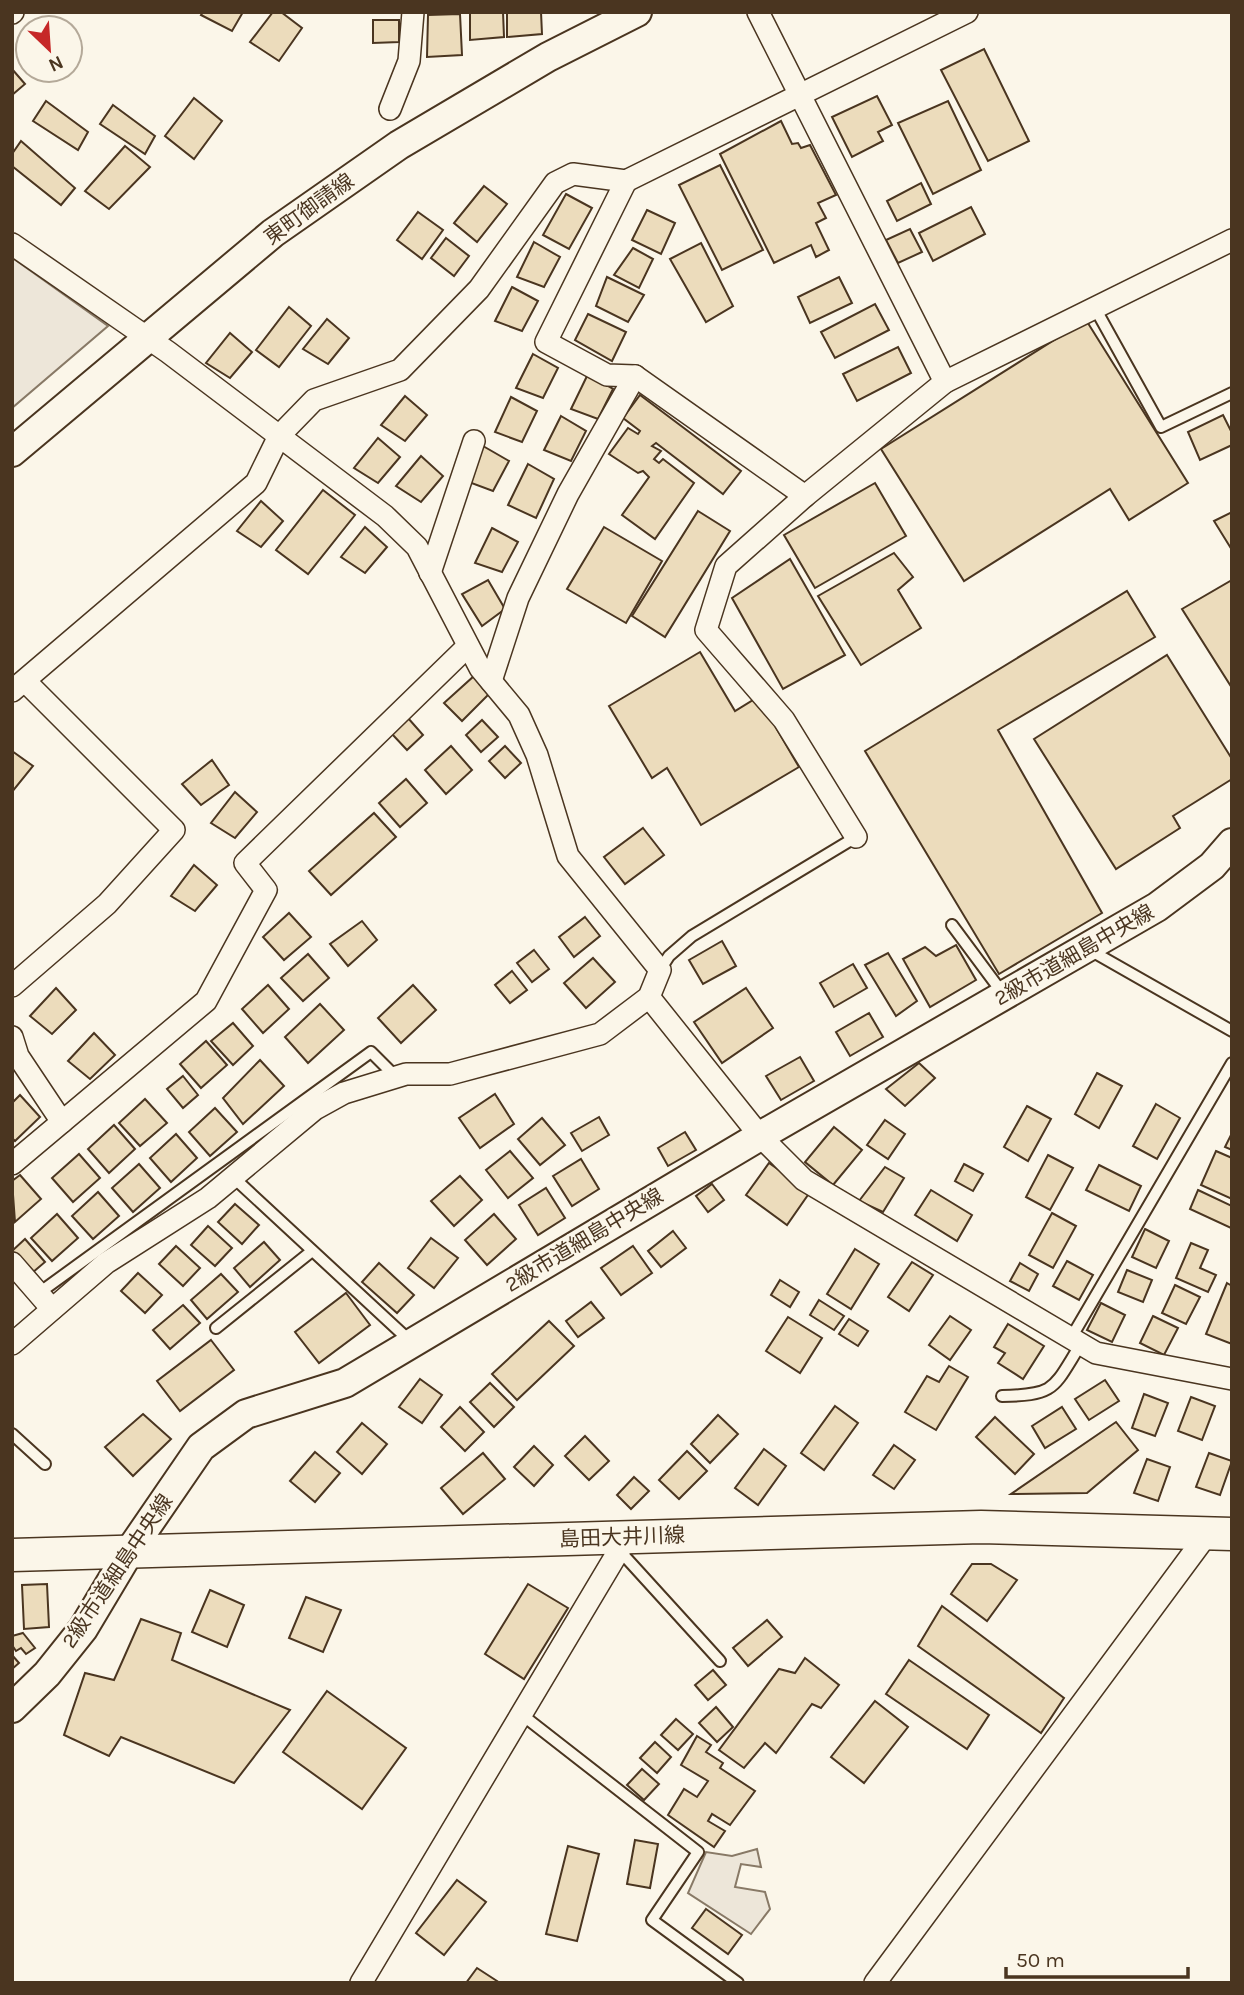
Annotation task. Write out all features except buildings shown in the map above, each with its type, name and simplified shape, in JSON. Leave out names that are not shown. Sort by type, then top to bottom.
[{"type":"main road","name":"島田大井川線","points":[[12,1555],[623,1543],[981,1527],[1220,1534]]},
{"type":"street","points":[[390,109],[409,61],[413,12]]},
{"type":"street","name":"東町御請線","points":[[12,452],[273,233],[399,145],[548,57],[637,12]]},
{"type":"street","points":[[758,12],[945,382]]},
{"type":"street","points":[[12,986],[107,904],[174,830],[18,686],[256,483],[279,436],[314,400],[400,370],[479,289],[555,183],[573,174],[626,181],[967,12]]},
{"type":"street","points":[[626,181],[546,342],[607,375],[635,376],[805,496]]},
{"type":"street","points":[[856,837],[784,720],[706,630],[726,566],[805,496],[945,382],[1232,240]]},
{"type":"street","points":[[12,244],[148,338],[279,436],[385,516],[417,547],[468,646],[491,681],[519,715],[532,745],[568,856],[660,970],[649,997],[600,1034],[450,1074],[396,1077],[344,1093],[314,1109],[208,1198],[94,1263],[46,1301],[12,1344]]},
{"type":"street","points":[[491,681],[518,598],[534,563],[568,494],[635,376]]},
{"type":"street","points":[[430,573],[474,441]]},
{"type":"street","points":[[12,1164],[206,1001],[266,890],[245,863],[468,646]]},
{"type":"street","name":"2級市道細島中央線","points":[[12,1708],[47,1674],[83,1629],[129,1552],[201,1447],[246,1414],[345,1383],[760,1136],[1157,907],[1212,866],[1232,843]]},
{"type":"street","points":[[649,997],[760,1136],[804,1180],[1096,1353],[1232,1379]]},
{"type":"street","points":[[12,1037],[18,1056],[62,1122]]},
{"type":"street","points":[[12,1263],[46,1301]]},
{"type":"street","points":[[876,1983],[1220,1534]]},
{"type":"street","points":[[361,1983],[623,1543]]},
{"type":"lane","points":[[1095,308],[1161,427],[1232,393]]},
{"type":"lane","points":[[660,970],[669,956],[692,936],[856,837]]},
{"type":"lane","points":[[952,925],[1004,995]]},
{"type":"lane","points":[[1086,948],[1232,1031]]},
{"type":"lane","points":[[94,1263],[371,1052],[396,1077]]},
{"type":"lane","points":[[1003,1396],[1030,1395],[1053,1388],[1076,1341],[1232,1062]]},
{"type":"lane","points":[[233,1177],[412,1343]]},
{"type":"lane","points":[[216,1328],[312,1251]]},
{"type":"lane","points":[[12,1434],[45,1464]]},
{"type":"lane","points":[[623,1543],[720,1661]]},
{"type":"lane","points":[[521,1714],[698,1852],[652,1920],[738,1983]]},
{"type":"shaded area","points":[[12,260],[108,326],[12,408]]},
{"type":"shaded area","points":[[757,1849],[761,1867],[741,1864],[735,1887],[765,1892],[770,1909],[751,1934],[688,1893],[706,1852],[732,1856]]}]
